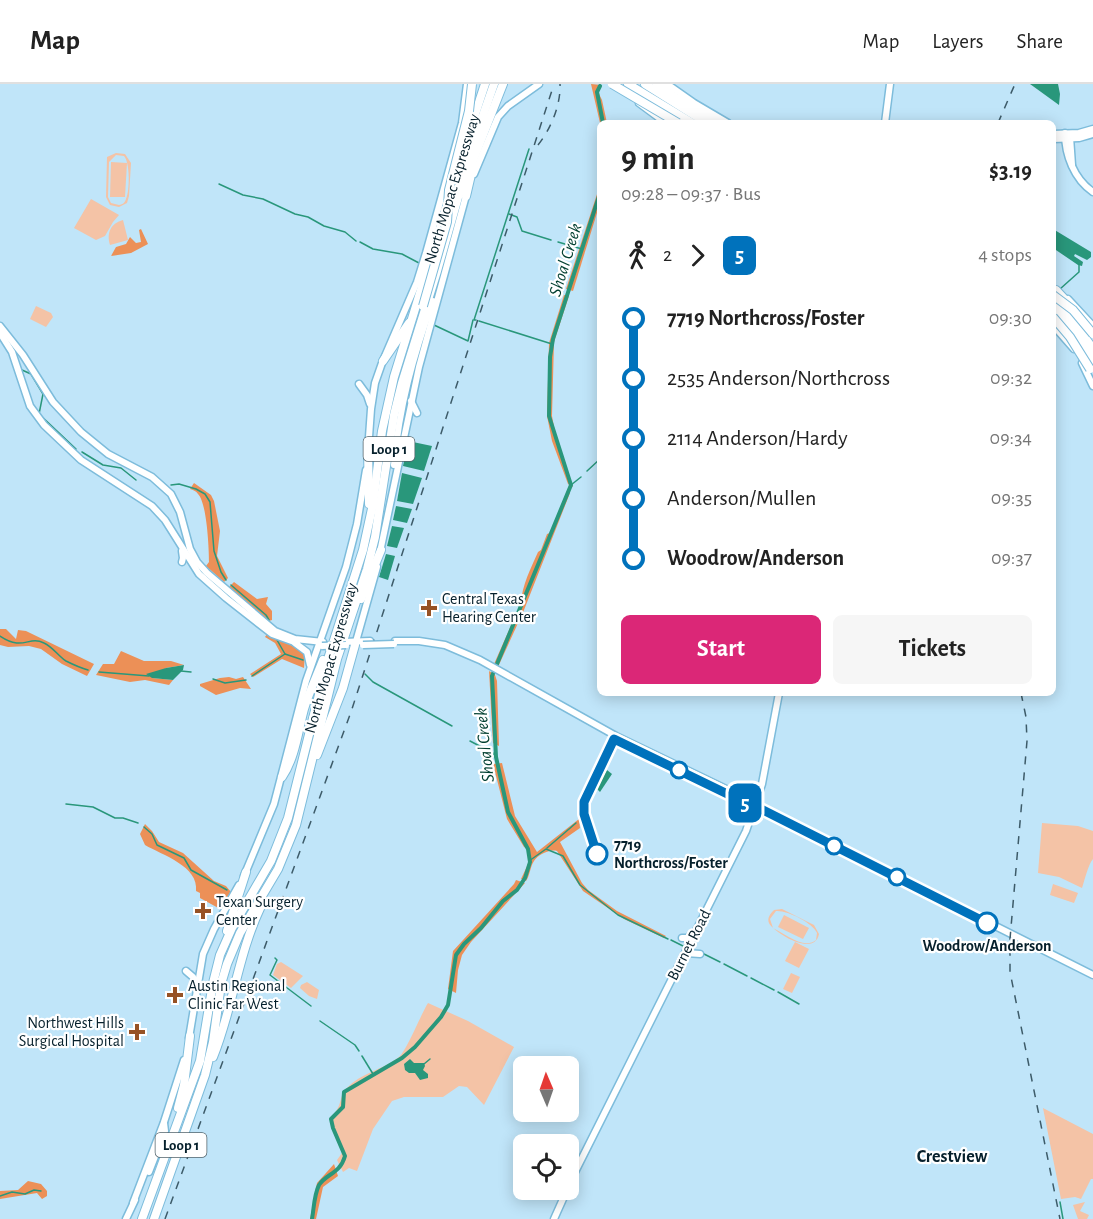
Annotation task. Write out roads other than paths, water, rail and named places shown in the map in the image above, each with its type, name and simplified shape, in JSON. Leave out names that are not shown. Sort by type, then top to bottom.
[{"type":"highway","points":[[458,166],[458,157],[471,109],[471,84]]},
{"type":"highway","points":[[153,1218],[205,1064],[219,985],[228,953],[277,864],[294,820],[334,659],[369,550],[379,504],[396,394],[446,222],[448,190],[462,136],[471,84]]},
{"type":"highway","points":[[144,1219],[199,1073],[209,1027],[214,985],[224,952],[273,862],[291,819],[331,659],[366,548],[393,393],[422,305],[469,136],[489,84]]},
{"type":"highway","name":"North Mopac Expressway","points":[[144,1219],[195,1077],[220,955],[232,928],[271,861],[291,807],[336,631],[363,550],[373,504],[388,403],[399,359],[458,166],[489,84]]},
{"type":"highway","name":"North Mopac Expressway","points":[[153,1218],[205,1075],[213,1042],[221,984],[229,958],[240,933],[278,869],[293,833],[337,659],[367,569],[375,537],[402,383],[437,271],[489,84]]},
{"type":"highway","points":[[466,196],[477,153],[504,84]]},
{"type":"highway","points":[[612,84],[671,120]]},
{"type":"highway","points":[[627,84],[672,120]]},
{"type":"highway","points":[[627,84],[687,120]]},
{"type":"highway","points":[[645,84],[702,120]]},
{"type":"highway","points":[[658,84],[709,120]]},
{"type":"highway","points":[[658,84],[694,103]]},
{"type":"highway","points":[[671,95],[716,120]]},
{"type":"highway","points":[[461,185],[477,153]]},
{"type":"highway","points":[[1056,293],[1093,334]]},
{"type":"highway","points":[[1056,293],[1078,316],[1093,342]]},
{"type":"highway","points":[[1056,305],[1073,321],[1093,349]]},
{"type":"highway","points":[[1056,312],[1069,325],[1092,367]]},
{"type":"highway","points":[[382,361],[413,317]]},
{"type":"highway","points":[[1056,324],[1070,337],[1092,367]]},
{"type":"highway","points":[[363,550],[368,511],[368,448]]},
{"type":"highway","points":[[347,627],[367,587],[381,550]]},
{"type":"highway","points":[[282,777],[294,749],[309,695],[336,631]]},
{"type":"highway","points":[[307,781],[311,776],[359,643]]},
{"type":"highway","points":[[205,1075],[221,1037],[250,931],[278,869]]},
{"type":"highway","points":[[220,955],[246,873]]},
{"type":"highway","points":[[203,1046],[209,1027]]},
{"type":"highway","points":[[168,1148],[184,1085],[189,1036]]},
{"type":"main road","points":[[309,671],[321,644],[351,549],[362,498],[374,388],[382,361],[412,294],[426,253],[471,84]]},
{"type":"main road","points":[[359,643],[381,550],[411,400],[466,196],[498,117],[512,103],[539,84]]},
{"type":"main road","points":[[608,84],[662,120]]},
{"type":"main road","points":[[667,84],[723,120]]},
{"type":"main road","points":[[885,120],[890,84]]},
{"type":"main road","points":[[1056,138],[1093,129]]},
{"type":"main road","points":[[1056,134],[1093,134]]},
{"type":"main road","points":[[1068,136],[1070,163],[1093,190]]},
{"type":"main road","points":[[393,487],[397,430],[403,395],[446,267]]},
{"type":"main road","points":[[1056,292],[1075,305],[1093,326]]},
{"type":"main road","points":[[1056,325],[1076,353],[1093,386]]},
{"type":"main road","points":[[0,326],[10,342],[27,399],[34,413],[58,440],[86,463],[150,505],[178,533],[185,533]]},
{"type":"main road","points":[[0,332],[29,364],[53,402],[86,437],[108,454],[152,477],[166,488],[178,507],[188,544],[198,564]]},
{"type":"main road","points":[[19,373],[21,364],[29,364]]},
{"type":"main road","points":[[359,384],[368,398],[371,409]]},
{"type":"main road","points":[[411,400],[417,414]]},
{"type":"main road","points":[[126,1219],[158,1151],[165,1129],[164,1122],[180,1075],[189,1036],[199,967],[206,946],[246,873],[270,817],[309,671],[310,659],[307,652],[294,643],[272,634],[186,562],[180,545],[165,520]]},
{"type":"main road","points":[[186,562],[188,544]]},
{"type":"main road","points":[[186,562],[193,560],[260,619],[280,633],[295,639],[321,644]]},
{"type":"main road","points":[[201,576],[218,587],[224,588]]},
{"type":"main road","points":[[224,588],[225,593],[237,606]]},
{"type":"main road","points":[[294,643],[433,642],[451,648],[476,659],[634,748],[756,806]]},
{"type":"main road","name":"Burnet Road","points":[[579,1166],[741,843],[756,806],[778,696]]},
{"type":"main road","points":[[569,711],[662,760]]},
{"type":"main road","points":[[634,748],[650,752]]},
{"type":"main road","points":[[708,783],[747,800],[1093,975]]},
{"type":"main road","points":[[747,800],[759,793]]},
{"type":"main road","points":[[682,938],[687,938],[697,931]]},
{"type":"main road","points":[[686,953],[700,954]]},
{"type":"main road","points":[[186,971],[194,978],[196,989]]},
{"type":"main road","name":"Burnet Road","points":[[554,1219],[563,1200]]},
{"type":"waterway","name":"Shoal Creek","points":[[600,86],[597,92],[602,120]]},
{"type":"waterway","points":[[476,320],[474,320],[529,149]]},
{"type":"waterway","points":[[219,184],[243,195],[263,199],[324,226],[345,232],[356,241]]},
{"type":"waterway","name":"Shoal Creek","points":[[312,1219],[319,1185],[337,1170],[345,1156],[331,1119],[343,1107],[344,1092],[402,1058],[415,1047],[441,1017],[448,1005],[456,955],[503,901],[517,890],[525,878],[530,862],[528,849],[508,812],[496,757],[492,676],[571,485],[549,416],[550,357],[553,339],[597,202]]},
{"type":"waterway","points":[[509,214],[517,217],[522,231],[551,240]]},
{"type":"waterway","points":[[360,242],[373,249],[402,254],[419,263]]},
{"type":"waterway","points":[[558,242],[582,249]]},
{"type":"waterway","points":[[1060,289],[1079,272],[1079,265]]},
{"type":"waterway","points":[[434,325],[468,341],[473,320]]},
{"type":"waterway","points":[[479,321],[552,344]]},
{"type":"waterway","points":[[22,370],[31,374],[43,394],[39,414],[76,449]]},
{"type":"waterway","points":[[82,452],[103,465],[121,468],[136,480]]},
{"type":"waterway","points":[[587,471],[597,462]]},
{"type":"waterway","points":[[571,485],[581,477]]},
{"type":"waterway","points":[[171,485],[179,484],[196,489],[205,494],[210,502],[214,551],[226,580]]},
{"type":"waterway","points":[[231,585],[269,620]]},
{"type":"waterway","points":[[0,636],[15,643],[34,641],[44,643],[66,661],[88,670]]},
{"type":"waterway","points":[[277,640],[285,654]]},
{"type":"waterway","points":[[252,676],[285,654],[303,660]]},
{"type":"waterway","points":[[181,671],[191,672]]},
{"type":"waterway","points":[[99,672],[149,676]]},
{"type":"waterway","points":[[365,674],[373,682],[452,726]]},
{"type":"waterway","points":[[213,679],[225,683],[246,680]]},
{"type":"waterway","points":[[470,741],[493,753],[496,757]]},
{"type":"waterway","points":[[66,804],[93,807],[115,818],[138,823]]},
{"type":"waterway","points":[[547,848],[576,823]]},
{"type":"waterway","points":[[144,827],[152,834],[157,845],[184,858],[191,870],[227,890]]},
{"type":"waterway","points":[[529,861],[546,849],[563,856],[580,885],[618,915],[668,939]]},
{"type":"waterway","points":[[671,940],[683,946]]},
{"type":"waterway","points":[[702,953],[720,962]]},
{"type":"waterway","points":[[275,958],[277,960],[270,975],[311,1006]]},
{"type":"waterway","points":[[724,964],[747,976]]},
{"type":"waterway","points":[[751,978],[774,990]]},
{"type":"waterway","points":[[778,992],[799,1004]]},
{"type":"waterway","points":[[320,1021],[355,1045],[359,1051]]},
{"type":"waterway","points":[[362,1056],[373,1074]]},
{"type":"waterway","points":[[424,1064],[430,1059]]},
{"type":"waterway","points":[[0,1196],[12,1192],[25,1194],[34,1190],[41,1191]]},
{"type":"waterway","points":[[1060,1202],[1063,1219]]},
{"type":"railway","points":[[165,1219],[351,712],[554,84]]},
{"type":"railway","points":[[538,145],[554,116],[559,100],[560,84]]},
{"type":"railway","points":[[999,120],[1015,84]]},
{"type":"railway","points":[[1022,696],[1026,717],[1027,741],[1010,939],[1010,972],[1060,1219]]},
{"type":"place","name":"Central Texas Hearing Center","points":[[429,608]]},
{"type":"place","name":"7719 Northcross/Foster","points":[[597,854]]},
{"type":"place","name":"Texan Surgery Center","points":[[203,911]]},
{"type":"place","name":"Woodrow/Anderson","points":[[987,923]]},
{"type":"place","name":"Austin Regional Clinic Far West","points":[[175,995]]},
{"type":"place","name":"Northwest Hills Surgical Hospital","points":[[137,1032]]},
{"type":"district","name":"Crestview","points":[[952,1157]]}]
